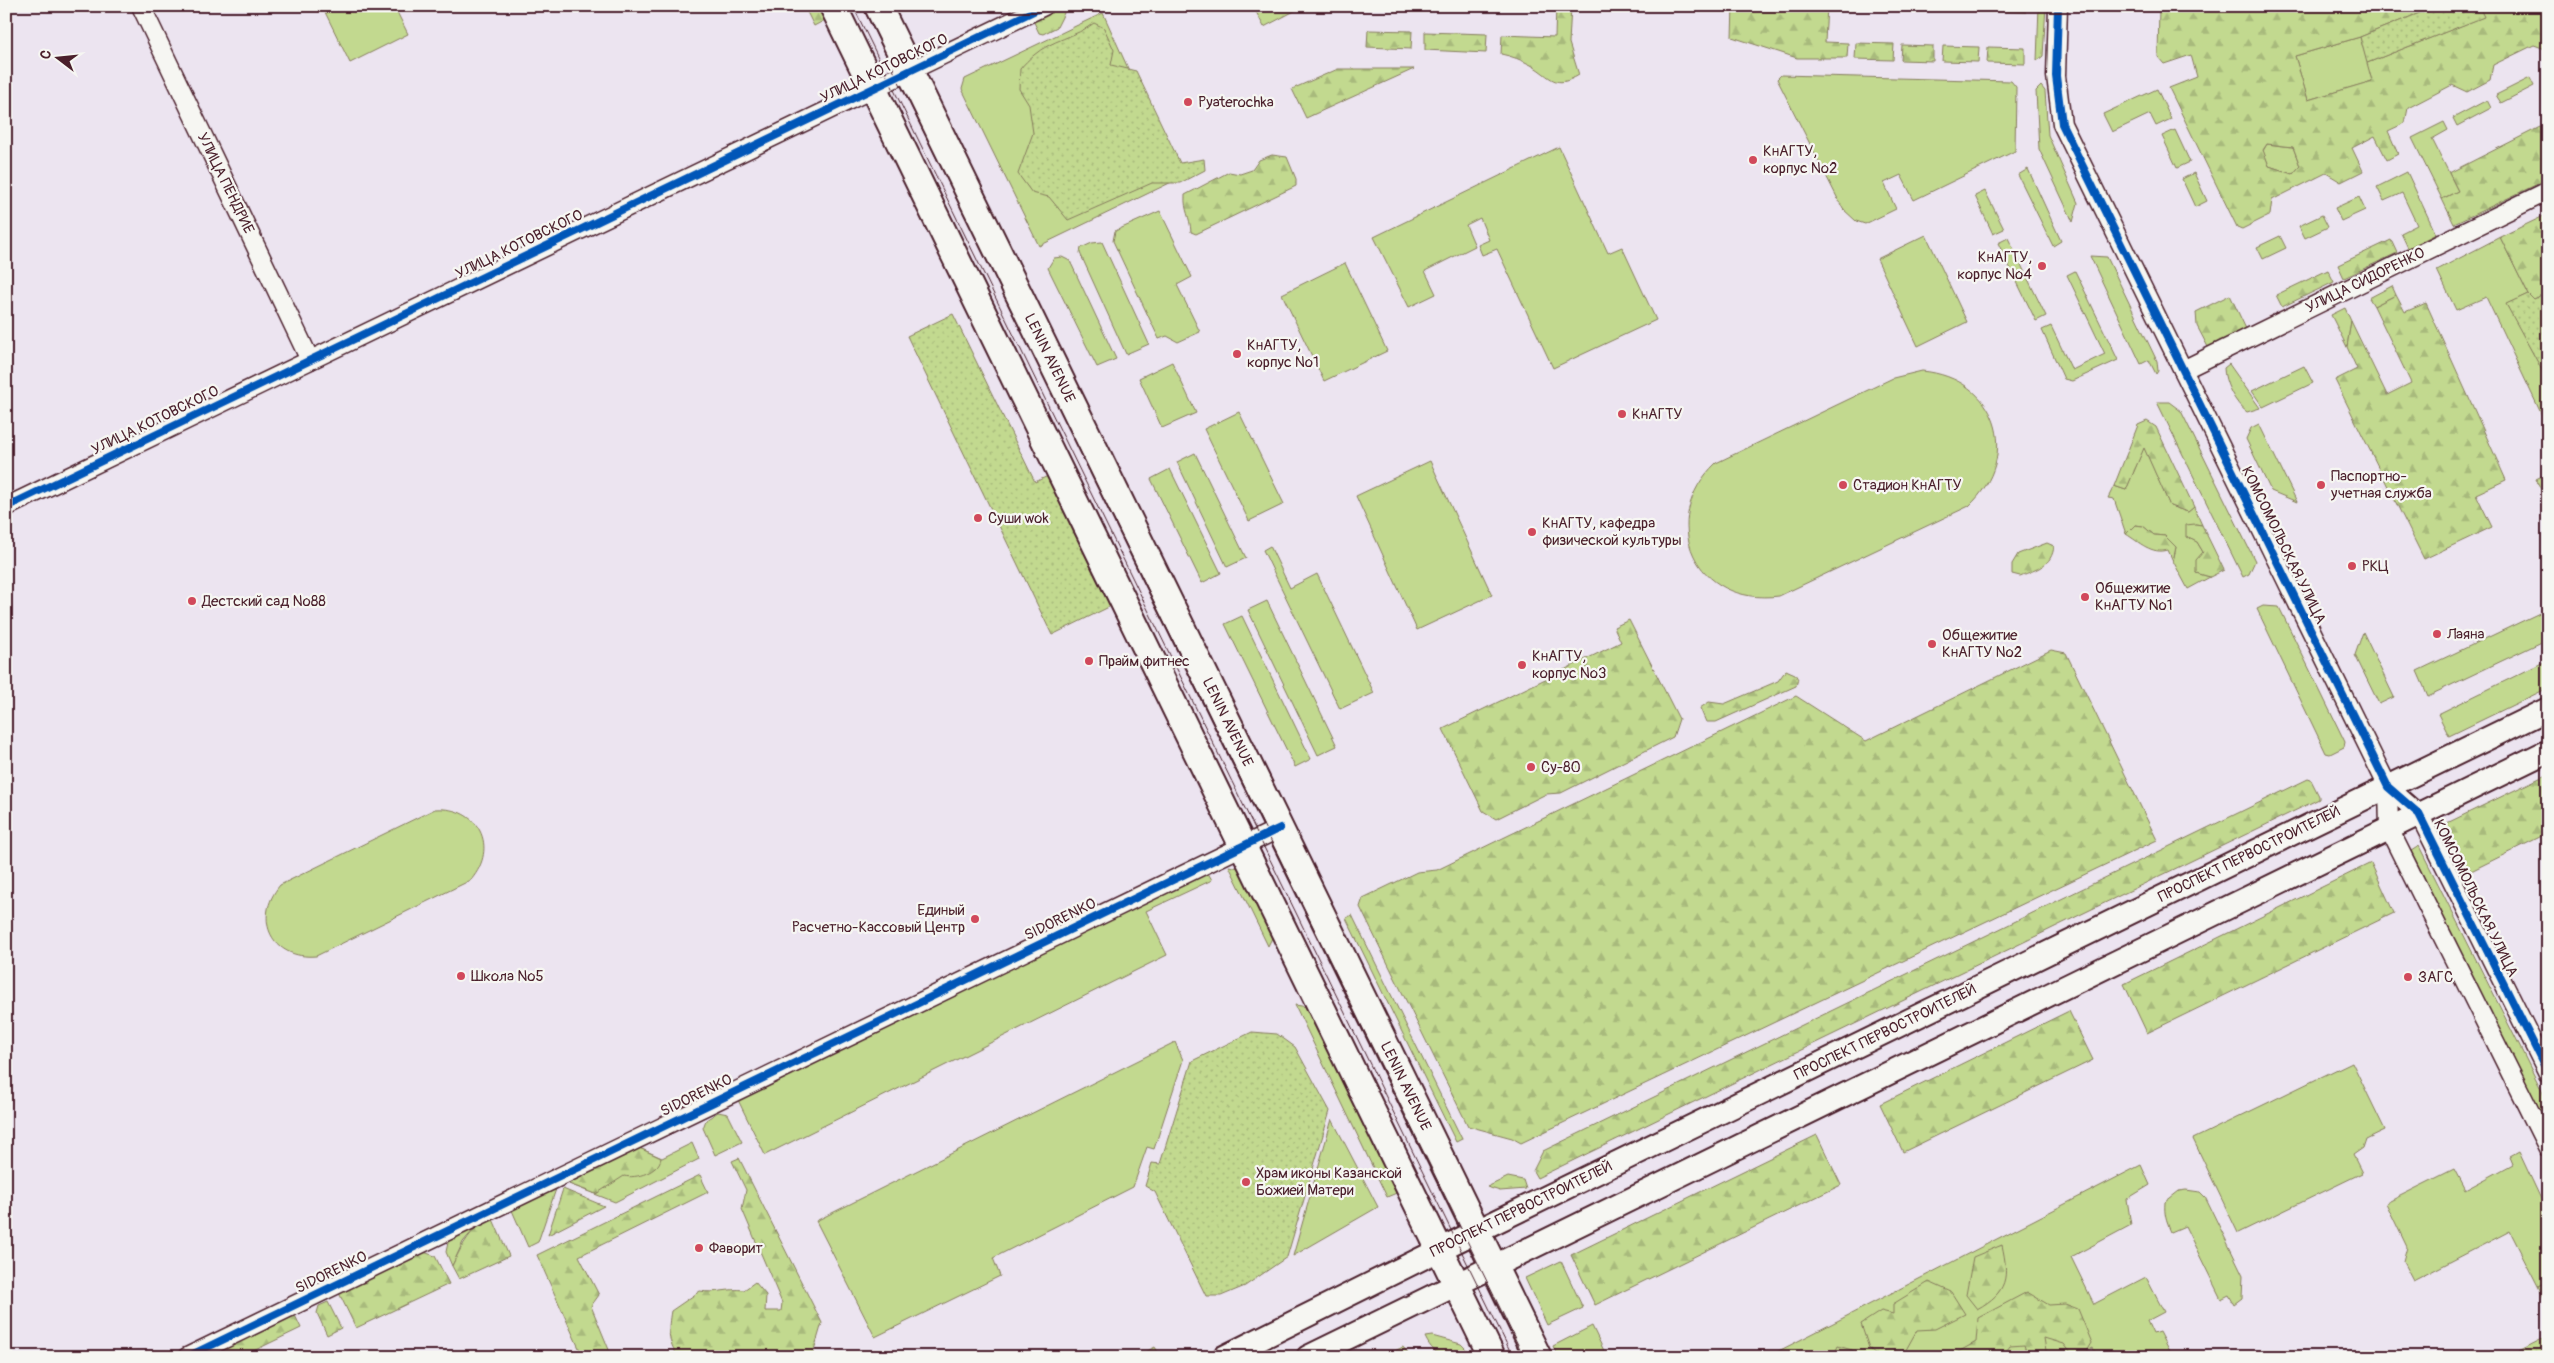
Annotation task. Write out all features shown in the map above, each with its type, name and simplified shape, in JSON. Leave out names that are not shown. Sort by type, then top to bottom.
[{"type":"highway","points":[[832,6],[1492,1357]]},
{"type":"highway","name":"LENIN AVENUE","points":[[878,6],[1538,1357]]},
{"type":"main road","name":"ПРОСПЕКТ ПЕРВОСТРОИТЕЛЕЙ","points":[[1224,1357],[1477,1231],[2548,709]]},
{"type":"main road","points":[[1308,1357],[1456,1283],[2548,751]]},
{"type":"main road","points":[[2066,944],[2082,978]]},
{"type":"main road","points":[[1826,1061],[1842,1095]]},
{"type":"street","name":"УЛИЦА ПЕНДРИЕ","points":[[141,6],[310,360]]},
{"type":"street","name":"УЛИЦА КОТОВСКОГО","points":[[6,507],[1044,6]]},
{"type":"street","name":"КОМСОМОЛЬСКАЯ УЛИЦА","points":[[2058,6],[2056,76],[2062,124],[2388,787],[2419,814],[2548,1073]]},
{"type":"street","name":"УЛИЦА СИДОРЕНКО","points":[[2183,370],[2548,190]]},
{"type":"street","name":"КОМСОМОЛЬСКАЯ УЛИЦА","points":[[2388,787],[2388,829],[2548,1148]]},
{"type":"street","name":"SIDORENKO","points":[[187,1357],[1280,828]]},
{"type":"green space","points":[[322,6],[394,6],[408,34],[350,63]]},
{"type":"green space","points":[[804,6],[823,6],[829,18],[814,26]]},
{"type":"green space","points":[[1053,6],[1062,6],[1064,13],[1057,27],[1043,34],[1039,33],[1033,20],[1037,15]]},
{"type":"green space","points":[[1253,6],[1304,6],[1264,27]]},
{"type":"green space","points":[[1556,6],[1571,6],[1569,43],[1579,75],[1558,82],[1528,63],[1501,54],[1502,35],[1555,37]]},
{"type":"green space","points":[[1733,6],[1827,6],[1825,42],[1848,43],[1847,58],[1797,58],[1732,37]]},
{"type":"green space","points":[[1827,6],[2016,6],[2026,12]]},
{"type":"green space","points":[[2039,6],[2046,6],[2043,56],[2037,61]]},
{"type":"green space","points":[[2159,6],[2437,6],[2360,37],[2295,56],[2308,100],[2372,81],[2367,63],[2483,17],[2479,6],[2548,6],[2548,50],[2534,45],[2493,65],[2490,80],[2467,92],[2452,85],[2408,108],[2405,123],[2388,131],[2398,154],[2387,160],[2375,136],[2352,148],[2363,171],[2341,182],[2326,173],[2272,200],[2270,215],[2242,229],[2237,227],[2169,88],[2197,77],[2191,55],[2164,64],[2158,57]],"holes":[[[2267,144],[2293,147],[2300,166],[2293,174],[2269,166],[2263,150]]]},
{"type":"green space","points":[[2437,6],[2479,6],[2484,17],[2367,63],[2360,37]]},
{"type":"green space","points":[[1103,13],[1178,179],[1039,246],[962,89],[965,79]]},
{"type":"green space","points":[[1094,23],[1104,28],[1114,50],[1111,65],[1136,71],[1180,163],[1204,159],[1205,170],[1180,183],[1152,183],[1068,220],[1049,197],[1032,193],[1018,174],[1033,133],[1029,105],[1019,89],[1020,69],[1041,50]]},
{"type":"green space","points":[[1368,30],[1412,31],[1411,49],[1367,47]]},
{"type":"green space","points":[[1425,32],[1487,34],[1486,53],[1425,50]]},
{"type":"green space","points":[[2360,37],[2373,81],[2308,100],[2295,56]]},
{"type":"green space","points":[[1856,43],[1894,44],[1893,60],[1855,59]]},
{"type":"green space","points":[[1902,45],[1933,46],[1933,61],[1901,60]]},
{"type":"green space","points":[[1943,46],[1979,47],[1978,62],[1942,61]]},
{"type":"green space","points":[[1988,47],[2025,48],[2025,64],[1987,63]]},
{"type":"green space","points":[[1338,69],[1414,69],[1306,118],[1292,89]]},
{"type":"green space","points":[[1781,75],[2011,81],[2016,87],[2015,151],[1914,200],[1901,175],[1884,183],[1896,209],[1865,224],[1856,221],[1843,209],[1777,79]]},
{"type":"green space","points":[[2530,78],[2534,86],[2501,103],[2496,95]]},
{"type":"green space","points":[[2041,86],[2045,91],[2048,135],[2078,203],[2073,222],[2039,149],[2036,91]]},
{"type":"green space","points":[[2157,89],[2171,119],[2156,126],[2150,114],[2112,132],[2103,114]]},
{"type":"green space","points":[[2487,100],[2491,108],[2457,126],[2453,118]]},
{"type":"green space","points":[[2444,122],[2448,130],[2432,139],[2458,191],[2442,199],[2412,138]]},
{"type":"green space","points":[[2548,123],[2548,179],[2454,224],[2442,199],[2458,191],[2449,173]]},
{"type":"green space","points":[[2175,130],[2190,162],[2177,168],[2162,136]]},
{"type":"green space","points":[[2267,144],[2293,147],[2300,166],[2293,174],[2269,166],[2263,151]]},
{"type":"green space","points":[[1559,147],[1608,253],[1622,247],[1656,320],[1553,368],[1497,249],[1482,255],[1478,245],[1489,240],[1480,218],[1466,225],[1475,246],[1425,271],[1436,294],[1409,307],[1374,237]]},
{"type":"green space","points":[[1272,155],[1287,157],[1296,179],[1296,186],[1196,234],[1191,232],[1185,206],[1185,195],[1229,172],[1240,174],[1252,170],[1259,160]]},
{"type":"green space","points":[[2028,169],[2061,241],[2053,246],[2018,175]]},
{"type":"green space","points":[[2407,172],[2436,234],[2408,248],[2401,233],[2417,225],[2402,193],[2384,201],[2377,187]]},
{"type":"green space","points":[[2194,173],[2207,201],[2195,207],[2182,179]]},
{"type":"green space","points":[[1985,191],[2004,229],[1993,234],[1975,196]]},
{"type":"green space","points":[[2359,197],[2365,210],[2341,221],[2335,208]]},
{"type":"green space","points":[[1160,211],[1192,277],[1177,285],[1200,332],[1178,342],[1167,336],[1159,339],[1113,241],[1115,231]]},
{"type":"green space","points":[[2548,214],[2548,297],[2544,294],[2533,299],[2528,294],[2500,237]]},
{"type":"green space","points":[[2322,215],[2328,227],[2305,238],[2299,226]]},
{"type":"green space","points":[[1926,235],[1967,322],[1918,346],[1877,259]]},
{"type":"green space","points":[[2280,236],[2286,248],[2263,259],[2257,247]]},
{"type":"green space","points":[[2500,237],[2528,294],[2507,304],[2548,381],[2548,428],[2486,297],[2456,310],[2437,270]]},
{"type":"green space","points":[[2008,238],[2046,316],[2036,321],[1998,243]]},
{"type":"green space","points":[[2391,240],[2397,253],[2344,278],[2338,265]]},
{"type":"green space","points":[[1102,242],[1149,344],[1126,354],[1080,253],[1081,248],[1092,243]]},
{"type":"green space","points":[[2090,256],[2107,257],[2157,361],[2158,371],[2156,374],[2149,360],[2141,364]]},
{"type":"green space","points":[[1062,257],[1070,261],[1116,359],[1097,367],[1048,268],[1054,258]]},
{"type":"green space","points":[[1345,263],[1387,351],[1324,381],[1282,294]]},
{"type":"green space","points":[[2328,270],[2334,282],[2282,307],[2276,295]]},
{"type":"green space","points":[[2075,271],[2118,360],[2072,381],[2064,379],[2042,330],[2051,326],[2072,370],[2105,354],[2067,275]]},
{"type":"green space","points":[[2392,286],[2396,295],[2374,306],[2369,298]]},
{"type":"green space","points":[[2528,294],[2533,299],[2544,294],[2548,297],[2548,381],[2506,304]]},
{"type":"green space","points":[[2230,295],[2247,331],[2209,349],[2197,326],[2196,312]]},
{"type":"green space","points":[[2396,295],[2405,312],[2426,303],[2506,480],[2476,494],[2492,527],[2424,559],[2335,380],[2357,369],[2347,347],[2351,321],[2387,395],[2411,383],[2374,306]]},
{"type":"green space","points":[[2345,308],[2351,321],[2347,347],[2331,315]]},
{"type":"green space","points":[[953,314],[1035,482],[1048,476],[1111,606],[1052,635],[907,336]]},
{"type":"green space","points":[[1172,362],[1196,413],[1162,428],[1139,378]]},
{"type":"green space","points":[[2229,364],[2260,408],[2247,412],[2238,404],[2224,374],[2224,368]]},
{"type":"green space","points":[[2304,366],[2313,383],[2263,407],[2252,391]]},
{"type":"green space","name":"Стадион КнАГТУ","points":[[1922,371],[1948,377],[1969,388],[1984,403],[1994,422],[1998,443],[1995,464],[1986,486],[1969,506],[1779,596],[1750,596],[1725,588],[1706,574],[1693,555],[1687,533],[1689,509],[1698,486],[1716,463],[1893,378]]},
{"type":"green space","points":[[2157,402],[2169,402],[2181,411],[2255,561],[2249,574],[2243,577]]},
{"type":"green space","points":[[1239,412],[1284,504],[1249,521],[1204,429]]},
{"type":"green space","points":[[2147,421],[2156,427],[2194,507],[2188,512],[2170,506],[2144,448],[2126,490],[2114,486],[2138,425]]},
{"type":"green space","points":[[2259,424],[2297,502],[2271,491],[2246,439],[2251,428]]},
{"type":"green space","points":[[2144,447],[2170,506],[2188,512],[2194,507],[2202,525],[2195,524],[2197,542],[2203,552],[2196,573],[2210,577],[2188,589],[2173,561],[2176,547],[2165,536],[2154,535],[2143,526],[2135,525],[2126,534],[2114,499],[2108,498],[2114,486],[2126,490]]},
{"type":"green space","points":[[1195,453],[1246,558],[1227,567],[1177,462]]},
{"type":"green space","points":[[1430,461],[1492,595],[1417,630],[1356,496]]},
{"type":"green space","points":[[1170,469],[1221,573],[1202,583],[1151,479]]},
{"type":"green space","points":[[2548,473],[2548,499],[2546,500],[2536,479]]},
{"type":"green space","points":[[2135,525],[2143,526],[2154,535],[2165,536],[2176,547],[2173,561],[2168,550],[2157,551],[2151,549],[2126,534]]},
{"type":"green space","points":[[2186,525],[2202,525],[2224,570],[2210,577],[2196,573],[2196,560],[2203,552],[2197,542],[2186,537]]},
{"type":"green space","points":[[2047,543],[2054,546],[2053,553],[2043,566],[2020,576],[2012,574],[2012,564],[2018,554]]},
{"type":"green space","points":[[1270,546],[1290,588],[1317,574],[1374,693],[1340,709],[1263,550]]},
{"type":"green space","points":[[1267,601],[1337,746],[1318,755],[1248,610]]},
{"type":"green space","points":[[2263,606],[2279,607],[2345,742],[2344,747],[2330,754],[2326,753],[2257,609]]},
{"type":"green space","points":[[2548,609],[2548,639],[2428,696],[2417,671]]},
{"type":"green space","points":[[1242,616],[1311,759],[1295,767],[1225,624]]},
{"type":"green space","points":[[1629,620],[1679,719],[1673,737],[1561,793],[1546,794],[1496,819],[1483,811],[1443,729],[1621,642],[1614,627]]},
{"type":"green space","points":[[2363,632],[2394,697],[2379,704],[2355,655]]},
{"type":"green space","points":[[2051,650],[2066,653],[2157,840],[1521,1143],[1512,1138],[1468,1126],[1360,907],[1363,898],[1417,872],[1437,870],[1796,696],[1866,741]]},
{"type":"green space","points":[[2548,660],[2548,688],[2449,736],[2438,714]]},
{"type":"green space","points":[[1786,670],[1795,674],[1798,679],[1796,686],[1716,722],[1706,722],[1700,708],[1709,702],[1724,704],[1778,681]]},
{"type":"green space","points":[[2548,774],[2548,833],[2467,873],[2443,825]]},
{"type":"green space","points":[[2308,779],[2311,780],[2319,799],[1537,1178],[1533,1171],[1543,1151]]},
{"type":"green space","points":[[435,809],[450,810],[463,814],[473,821],[480,831],[484,842],[483,855],[479,867],[471,880],[316,956],[301,955],[288,951],[278,944],[271,935],[267,923],[272,898],[280,885]]},
{"type":"green space","points":[[2419,846],[2548,1103],[2548,1129],[2411,851]]},
{"type":"green space","points":[[2371,863],[2394,913],[2147,1033],[2124,984]]},
{"type":"green space","points":[[1229,866],[1239,868],[1274,934],[1268,946]]},
{"type":"green space","points":[[1208,873],[1212,880],[1146,911],[1167,955],[765,1155],[738,1100]]},
{"type":"green space","points":[[1352,915],[1462,1139],[1456,1142],[1346,918]]},
{"type":"green space","points":[[1295,1005],[1308,1007],[1399,1192],[1387,1197]]},
{"type":"green space","points":[[2069,1011],[2093,1060],[1903,1152],[1880,1104]]},
{"type":"green space","points":[[1252,1032],[1277,1034],[1295,1047],[1330,1111],[1287,1257],[1245,1286],[1221,1296],[1206,1296],[1155,1192],[1145,1186],[1152,1163],[1160,1164],[1192,1061]]},
{"type":"green space","points":[[1175,1042],[1183,1060],[1154,1149],[1147,1147],[1133,1187],[993,1258],[1000,1276],[875,1337],[816,1221]]},
{"type":"green space","points":[[2352,1062],[2385,1130],[2366,1139],[2363,1148],[2353,1155],[2362,1173],[2238,1233],[2193,1139]]},
{"type":"green space","points":[[718,1112],[728,1114],[742,1142],[715,1155],[703,1128],[706,1120]]},
{"type":"green space","points":[[1332,1119],[1378,1207],[1293,1256]]},
{"type":"green space","points":[[1817,1135],[1841,1185],[1595,1305],[1571,1255]]},
{"type":"green space","points":[[692,1143],[699,1159],[615,1202],[569,1184],[635,1146],[662,1158]]},
{"type":"green space","points":[[635,1146],[661,1158],[652,1171],[635,1176],[624,1176],[596,1194],[569,1184],[568,1180]]},
{"type":"green space","points":[[2519,1152],[2548,1214],[2548,1281],[2538,1286],[2510,1231],[2413,1281],[2403,1262],[2407,1247],[2386,1203],[2454,1169],[2465,1190],[2513,1164],[2510,1157]]},
{"type":"green space","points":[[739,1158],[822,1323],[812,1357],[679,1357],[672,1346],[669,1329],[671,1311],[700,1291],[744,1290],[755,1282],[766,1295],[765,1311],[781,1311],[782,1303],[742,1209],[746,1190],[732,1161]]},
{"type":"green space","points":[[2141,1165],[2150,1185],[2127,1199],[2131,1225],[2071,1257],[2094,1304],[2146,1277],[2164,1312],[2147,1321],[2153,1334],[2159,1332],[2172,1357],[2097,1357],[2093,1348],[2075,1357],[1767,1357]]},
{"type":"green space","points":[[700,1175],[708,1192],[579,1256],[599,1295],[591,1306],[612,1357],[583,1357],[537,1255]]},
{"type":"green space","points":[[1508,1177],[1523,1180],[1526,1189],[1500,1191],[1487,1187]]},
{"type":"green space","points":[[555,1186],[556,1189],[538,1242],[528,1247],[511,1208]]},
{"type":"green space","points":[[563,1189],[604,1206],[548,1235]]},
{"type":"green space","points":[[2179,1191],[2200,1192],[2205,1197],[2243,1275],[2242,1298],[2234,1304],[2229,1295],[2221,1299],[2185,1226],[2171,1232],[2169,1228],[2165,1214],[2165,1202]]},
{"type":"green space","points":[[492,1217],[509,1256],[459,1279],[452,1266],[468,1237],[478,1226]]},
{"type":"green space","points":[[480,1222],[463,1242],[452,1266],[446,1252],[449,1238]]},
{"type":"green space","points":[[2002,1245],[2005,1266],[2004,1283],[1995,1296],[1977,1309],[1966,1295],[1973,1257]]},
{"type":"green space","points":[[421,1251],[435,1256],[449,1284],[356,1328],[339,1293]]},
{"type":"green space","points":[[1561,1261],[1583,1308],[1547,1325],[1525,1278]]},
{"type":"green space","points":[[2548,1281],[2548,1306],[2538,1286]]},
{"type":"green space","points":[[1929,1282],[1951,1292],[1965,1314],[1935,1329],[1917,1330],[1902,1357],[1879,1357],[1869,1348],[1861,1324],[1881,1311],[1893,1314],[1893,1304]]},
{"type":"green space","points":[[2027,1292],[2049,1305],[2065,1304],[2078,1309],[2092,1343],[2086,1353],[2074,1357],[2064,1344],[2044,1338],[2047,1357],[2028,1357],[2024,1345],[2010,1346],[2002,1357],[1949,1357],[1976,1342],[1978,1318]]},
{"type":"green space","points":[[328,1302],[341,1328],[327,1335],[317,1313],[319,1306]]},
{"type":"green space","points":[[294,1313],[301,1328],[241,1357],[202,1357]]},
{"type":"green space","points":[[1592,1326],[1607,1357],[1558,1357],[1553,1346]]},
{"type":"green space","points":[[1432,1336],[1461,1344],[1474,1357],[1451,1357],[1439,1354],[1429,1345],[1425,1337]]},
{"type":"green space","points":[[2548,1336],[2548,1357],[2522,1357],[2519,1351]]},
{"type":"green space","points":[[1838,1346],[1852,1350],[1860,1357],[1833,1357]]},
{"type":"green space","points":[[1155,1347],[1161,1357],[1136,1357]]},
{"type":"green space","points":[[1403,1347],[1411,1357],[1383,1357]]},
{"type":"tram line","points":[[853,6],[1513,1357]]},
{"type":"tram line","points":[[862,6],[1524,1357]]},
{"type":"cycle path","points":[[6,507],[1044,6]]},
{"type":"cycle path","points":[[2058,6],[2056,76],[2062,124],[2388,787],[2419,814],[2548,1073]]},
{"type":"cycle path","points":[[187,1357],[1280,828]]},
{"type":"place","name":"Pyaterochka","points":[[1188,102]]},
{"type":"place","name":"КнАГТУ, корпус №2","points":[[1753,160]]},
{"type":"place","name":"КнАГТУ, корпус №4","points":[[2042,266]]},
{"type":"place","name":"КнАГТУ, корпус №1","points":[[1237,354]]},
{"type":"place","name":"КнАГТУ","points":[[1622,414]]},
{"type":"place","name":"Стадион КнАГТУ","points":[[1843,485]]},
{"type":"place","name":"Паспортно- учетная служба","points":[[2321,485]]},
{"type":"place","name":"Суши wok","points":[[978,518]]},
{"type":"place","name":"КнАГТУ, кафедра физической культуры","points":[[1532,532]]},
{"type":"place","name":"РКЦ","points":[[2352,566]]},
{"type":"place","name":"Общежитие КнАГТУ №1","points":[[2085,597]]},
{"type":"place","name":"Дестский сад №88","points":[[192,601]]},
{"type":"place","name":"Лаяна","points":[[2437,634]]},
{"type":"place","name":"Общежитие КнАГТУ №2","points":[[1932,644]]},
{"type":"place","name":"Прайм фитнес","points":[[1089,661]]},
{"type":"place","name":"КнАГТУ, корпус №3","points":[[1522,665]]},
{"type":"place","name":"Су-80","points":[[1531,767]]},
{"type":"place","name":"Единый Расчетно-Кассовый Центр","points":[[975,919]]},
{"type":"place","name":"Школа №5","points":[[461,976]]},
{"type":"place","name":"ЗАГС","points":[[2408,977]]},
{"type":"place","name":"Храм иконы Казанской Божией Матери","points":[[1246,1182]]},
{"type":"place","name":"Фаворит","points":[[699,1248]]}]
